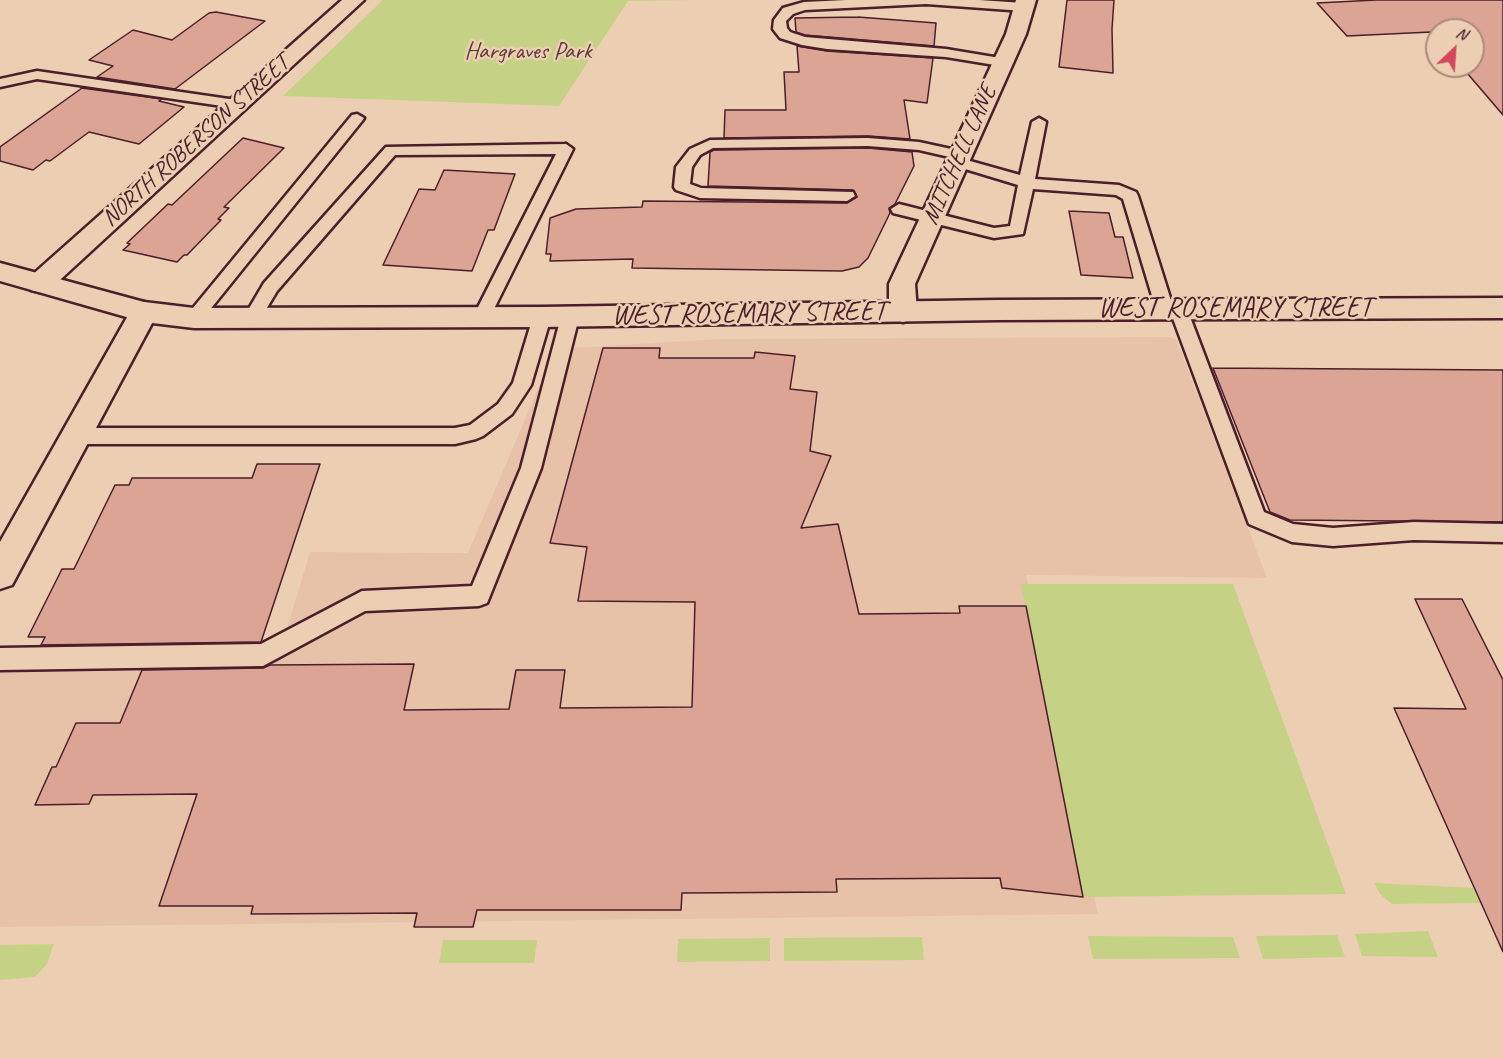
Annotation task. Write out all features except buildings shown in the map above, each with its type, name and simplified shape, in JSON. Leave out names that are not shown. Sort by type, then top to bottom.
[{"type":"street","name":"NORTH ROBERSON STREET","points":[[40,283],[354,0]]},
{"type":"street","name":"MITCHELL LANE","points":[[903,312],[902,284],[1001,62],[1016,34],[1025,3]]},
{"type":"street","name":"WEST ROSEMARY STREET","points":[[0,272],[144,312],[194,318],[570,317],[1171,309],[1503,308]]},
{"type":"street","points":[[0,574],[144,312]]},
{"type":"lane","points":[[1001,62],[946,53],[827,45],[802,41],[785,35],[780,29],[780,20],[788,11],[804,6],[926,0],[1025,3]]},
{"type":"lane","points":[[0,82],[37,75],[236,104]]},
{"type":"lane","points":[[194,318],[357,118]]},
{"type":"lane","points":[[899,209],[994,233],[1017,230],[1039,122]]},
{"type":"lane","points":[[847,196],[700,193],[682,187],[684,167],[695,152],[710,144],[868,142],[920,146],[1026,182],[1119,190],[1130,196],[1171,309],[1256,518],[1292,533],[1333,537],[1414,531],[1503,533]]},
{"type":"lane","points":[[253,317],[270,287],[391,150],[566,149],[482,317]]},
{"type":"lane","points":[[76,436],[455,436],[476,431],[505,409],[522,385],[542,317]]},
{"type":"lane","points":[[0,659],[263,655],[362,601],[479,596],[531,468],[570,317]]},
{"type":"shaded area","points":[[1167,337],[1176,339],[1267,578],[1026,575],[1098,914],[0,927],[0,666],[278,659],[310,552],[468,553],[555,349],[720,339]]},
{"type":"green space","name":"Hargraves Park","points":[[383,0],[699,0],[628,1],[559,106],[283,96]]},
{"type":"green space","points":[[1021,584],[1233,584],[1346,894],[1083,897]]},
{"type":"green space","points":[[1374,883],[1474,888],[1481,903],[1392,904],[1380,894]]},
{"type":"green space","points":[[1428,931],[1438,957],[1362,956],[1355,934]]},
{"type":"green space","points":[[1337,935],[1345,957],[1263,959],[1256,936]]},
{"type":"green space","points":[[1088,936],[1233,937],[1240,958],[1093,959]]},
{"type":"green space","points":[[922,937],[924,960],[784,961],[784,938]]},
{"type":"green space","points":[[770,938],[770,961],[677,962],[678,939]]},
{"type":"green space","points":[[443,940],[537,940],[534,963],[439,963]]},
{"type":"green space","points":[[54,944],[47,964],[35,977],[0,980],[0,945]]}]
